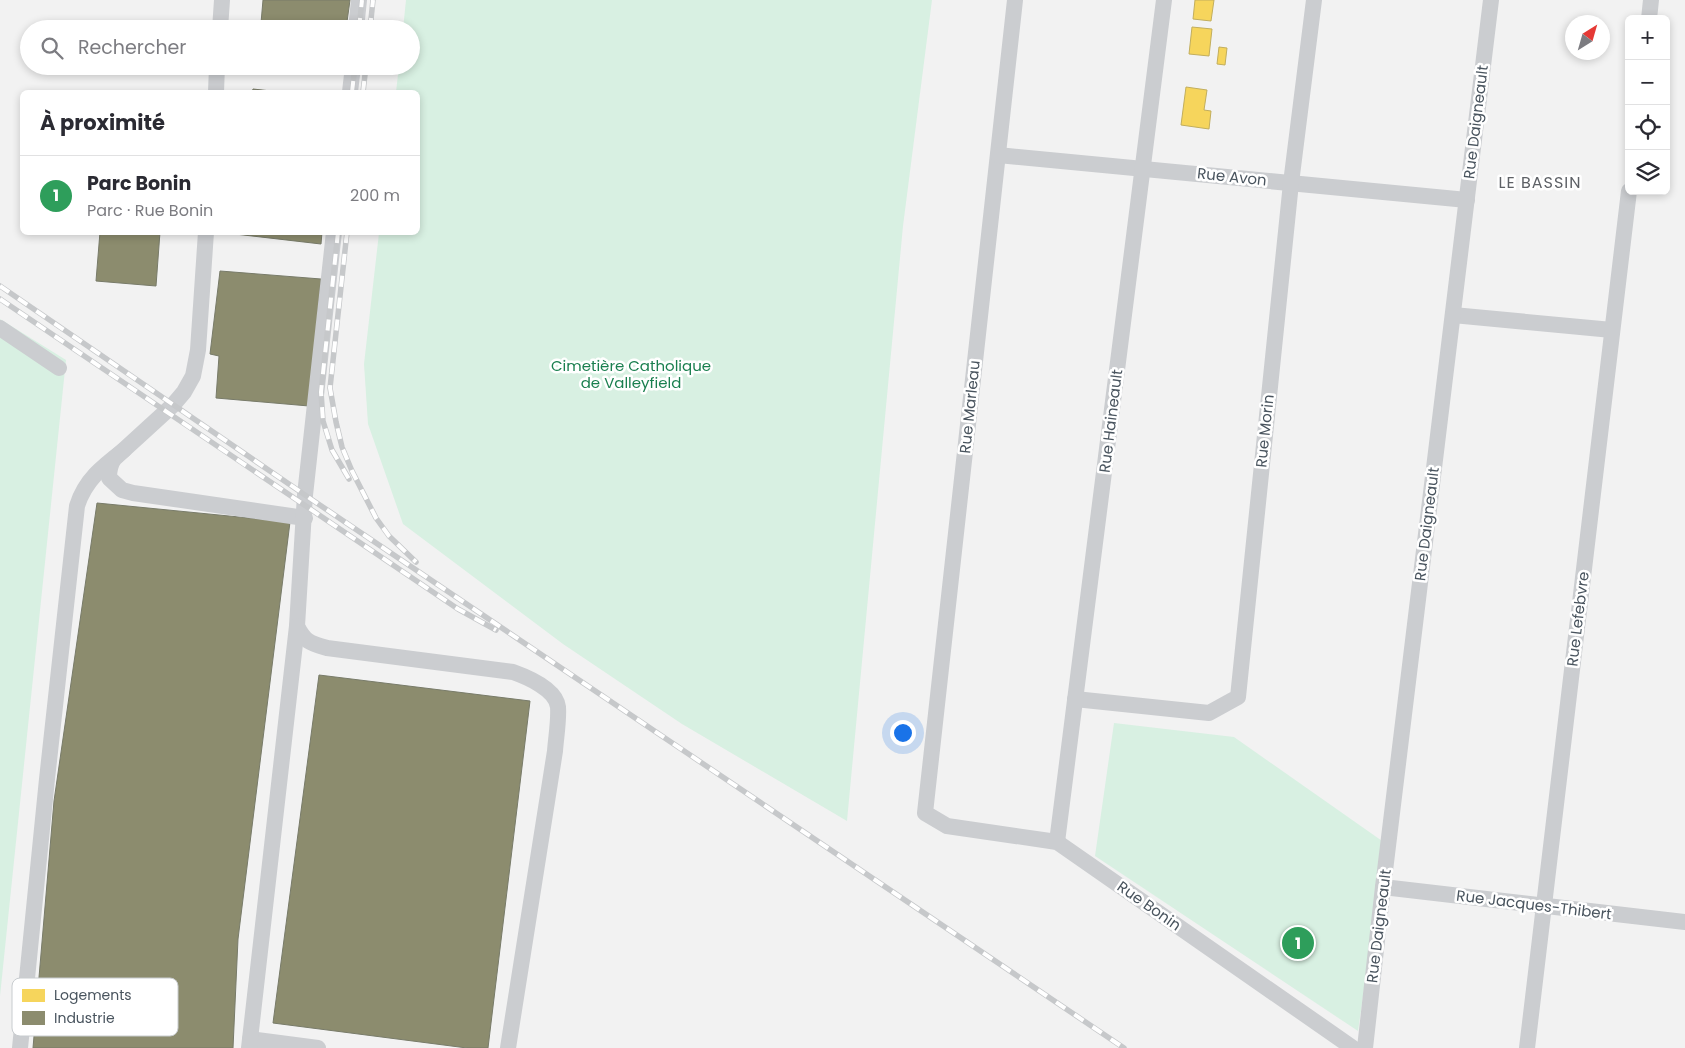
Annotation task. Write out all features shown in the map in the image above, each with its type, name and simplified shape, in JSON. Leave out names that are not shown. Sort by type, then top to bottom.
[{"type":"street","points":[[221,20],[222,0]]},
{"type":"street","points":[[357,20],[359,0]]},
{"type":"street","name":"Rue Marleau","points":[[925,813],[1015,0]]},
{"type":"street","name":"Rue Haineault","points":[[1057,842],[1164,0]]},
{"type":"street","name":"Rue Morin","points":[[1075,699],[1209,712],[1238,697],[1291,183],[1314,0]]},
{"type":"street","name":"Rue Daigneault","points":[[1365,1048],[1491,0]]},
{"type":"street","points":[[1649,15],[1651,0]]},
{"type":"street","points":[[216,90],[217,75]]},
{"type":"street","points":[[350,90],[352,75]]},
{"type":"street","name":"Rue Avon","points":[[998,154],[1467,200]]},
{"type":"street","name":"Rue Lefebvre","points":[[1527,1048],[1629,195]]},
{"type":"street","points":[[206,235],[198,350],[193,376],[184,392],[173,405],[111,463],[109,478],[122,490],[305,518]]},
{"type":"street","points":[[318,1048],[249,1044],[297,626],[305,495],[334,235]]},
{"type":"street","points":[[1453,315],[1612,330]]},
{"type":"street","points":[[0,328],[59,368]]},
{"type":"street","points":[[27,978],[77,506],[87,483],[103,466],[124,450]]},
{"type":"street","points":[[297,626],[302,636],[310,643],[327,648],[513,672],[536,681],[550,694],[558,705],[555,751],[508,1048]]},
{"type":"street","name":"Rue Bonin","points":[[925,813],[947,826],[1057,842],[1353,1048]]},
{"type":"street","name":"Rue Jacques-Thibert","points":[[1383,887],[1685,922]]},
{"type":"green space","name":"Cimetière Catholique de Valleyfield","points":[[406,0],[932,0],[903,226],[847,821],[682,724],[563,644],[403,524],[368,424],[364,364],[379,235],[420,235],[420,90],[396,90],[398,75],[420,75],[420,20],[404,20]]},
{"type":"green space","points":[[0,319],[66,360],[0,996]]},
{"type":"green space","points":[[1114,723],[1234,737],[1385,843],[1358,1031],[1095,856]]},
{"type":"building: Logements","points":[[1195,0],[1214,0],[1211,21],[1193,19]]},
{"type":"building: Logements","points":[[1192,27],[1212,29],[1209,56],[1189,54]]},
{"type":"building: Logements","points":[[1219,47],[1227,48],[1225,65],[1217,64]]},
{"type":"building: Logements","points":[[1186,87],[1207,90],[1204,110],[1211,111],[1209,129],[1181,125]]},
{"type":"building: Industrie","points":[[263,0],[350,0],[347,20],[261,20]]},
{"type":"building: Industrie","points":[[100,235],[160,235],[156,286],[96,281]]},
{"type":"building: Industrie","points":[[244,235],[322,235],[321,244]]},
{"type":"building: Industrie","points":[[220,271],[321,279],[309,406],[216,398],[219,356],[210,354]]},
{"type":"building: Industrie","points":[[97,503],[290,522],[238,939],[233,1048],[33,1048],[34,1036],[178,1036],[178,978],[39,978],[54,801]]},
{"type":"building: Industrie","points":[[319,675],[530,701],[488,1048],[467,1048],[273,1023]]},
{"type":"railway","points":[[360,20],[362,0]]},
{"type":"railway","points":[[371,20],[373,0]]},
{"type":"railway","points":[[352,90],[354,75]]},
{"type":"railway","points":[[363,90],[365,75]]},
{"type":"railway","points":[[338,235],[321,392],[323,421],[332,450],[349,479]]},
{"type":"railway","points":[[347,235],[330,388],[336,422],[342,447],[376,518],[389,536],[416,562]]},
{"type":"railway","points":[[0,286],[305,495],[1124,1048]]},
{"type":"railway","points":[[0,299],[458,609],[496,630]]},
{"type":"place","name":"Parc Bonin","points":[[1298,943]]},
{"type":"district","name":"LE BASSIN","points":[[1540,182]]}]
